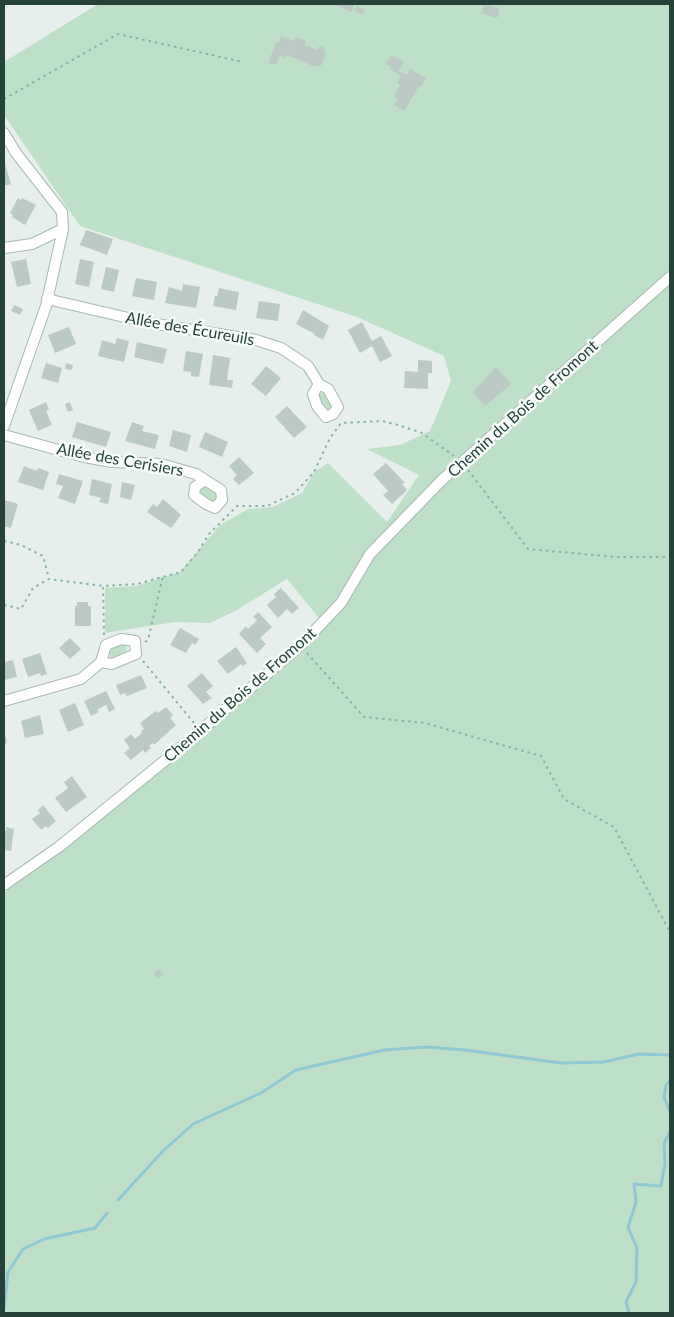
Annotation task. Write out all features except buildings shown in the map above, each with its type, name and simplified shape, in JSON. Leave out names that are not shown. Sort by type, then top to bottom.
[{"type":"street","points":[[4,133],[16,153],[62,212],[63,229],[47,299],[4,426]]},
{"type":"street","points":[[4,248],[32,244],[63,229]]},
{"type":"street","name":"Chemin du Bois de Fromont","points":[[4,885],[60,846],[301,645],[341,603],[370,554],[442,480],[670,277]]},
{"type":"street","name":"Allée des Écureuils","points":[[47,299],[150,323],[256,340],[281,348],[308,366],[319,384]]},
{"type":"street","name":"Allée des Cerisiers","points":[[4,435],[84,457],[112,462],[162,464],[196,474],[205,480]]},
{"type":"street","points":[[4,702],[81,679],[101,662],[106,645],[121,639],[135,641],[136,650],[112,664],[101,662]]},
{"type":"path","points":[[4,98],[118,34],[243,62]]},
{"type":"path","points":[[4,605],[21,609],[33,588],[49,579],[103,586],[137,584],[180,572],[198,552],[209,534],[237,506],[267,506],[295,492],[314,472],[330,438],[341,423],[382,421],[422,433],[463,462],[528,549],[616,557],[670,557]]},
{"type":"path","points":[[4,541],[21,545],[43,556],[49,579]]},
{"type":"path","points":[[163,576],[148,640],[136,650],[200,731]]},
{"type":"path","points":[[103,586],[106,645]]},
{"type":"path","points":[[301,645],[364,717],[425,723],[541,756],[564,798],[614,827],[670,932]]},
{"type":"green space","points":[[98,4],[670,4],[670,1313],[4,1313],[4,893],[242,703],[323,623],[287,579],[237,610],[210,623],[175,622],[105,633],[105,588],[136,586],[180,572],[220,525],[248,509],[273,507],[302,493],[314,472],[328,463],[387,522],[419,475],[367,449],[400,445],[430,431],[451,381],[444,356],[357,317],[80,226],[4,115],[4,62]]},
{"type":"green space","points":[[324,393],[333,405],[329,411],[324,409],[318,399],[320,394]]},
{"type":"green space","points":[[203,487],[207,487],[217,495],[216,501],[210,501],[202,496],[200,491]]},
{"type":"green space","points":[[125,644],[127,650],[122,656],[111,658],[109,653],[112,648]]},
{"type":"waterway","points":[[118,1200],[163,1151],[193,1124],[261,1093],[296,1070],[384,1050],[427,1047],[465,1050],[561,1063],[604,1062],[639,1054],[670,1055]]},
{"type":"waterway","points":[[670,1081],[666,1085],[664,1097],[670,1112]]},
{"type":"waterway","points":[[629,1313],[626,1302],[636,1282],[637,1248],[628,1227],[636,1202],[634,1184],[661,1186],[665,1163],[664,1144],[670,1131]]},
{"type":"waterway","points":[[4,1308],[8,1272],[23,1249],[44,1239],[95,1228],[107,1213]]}]
